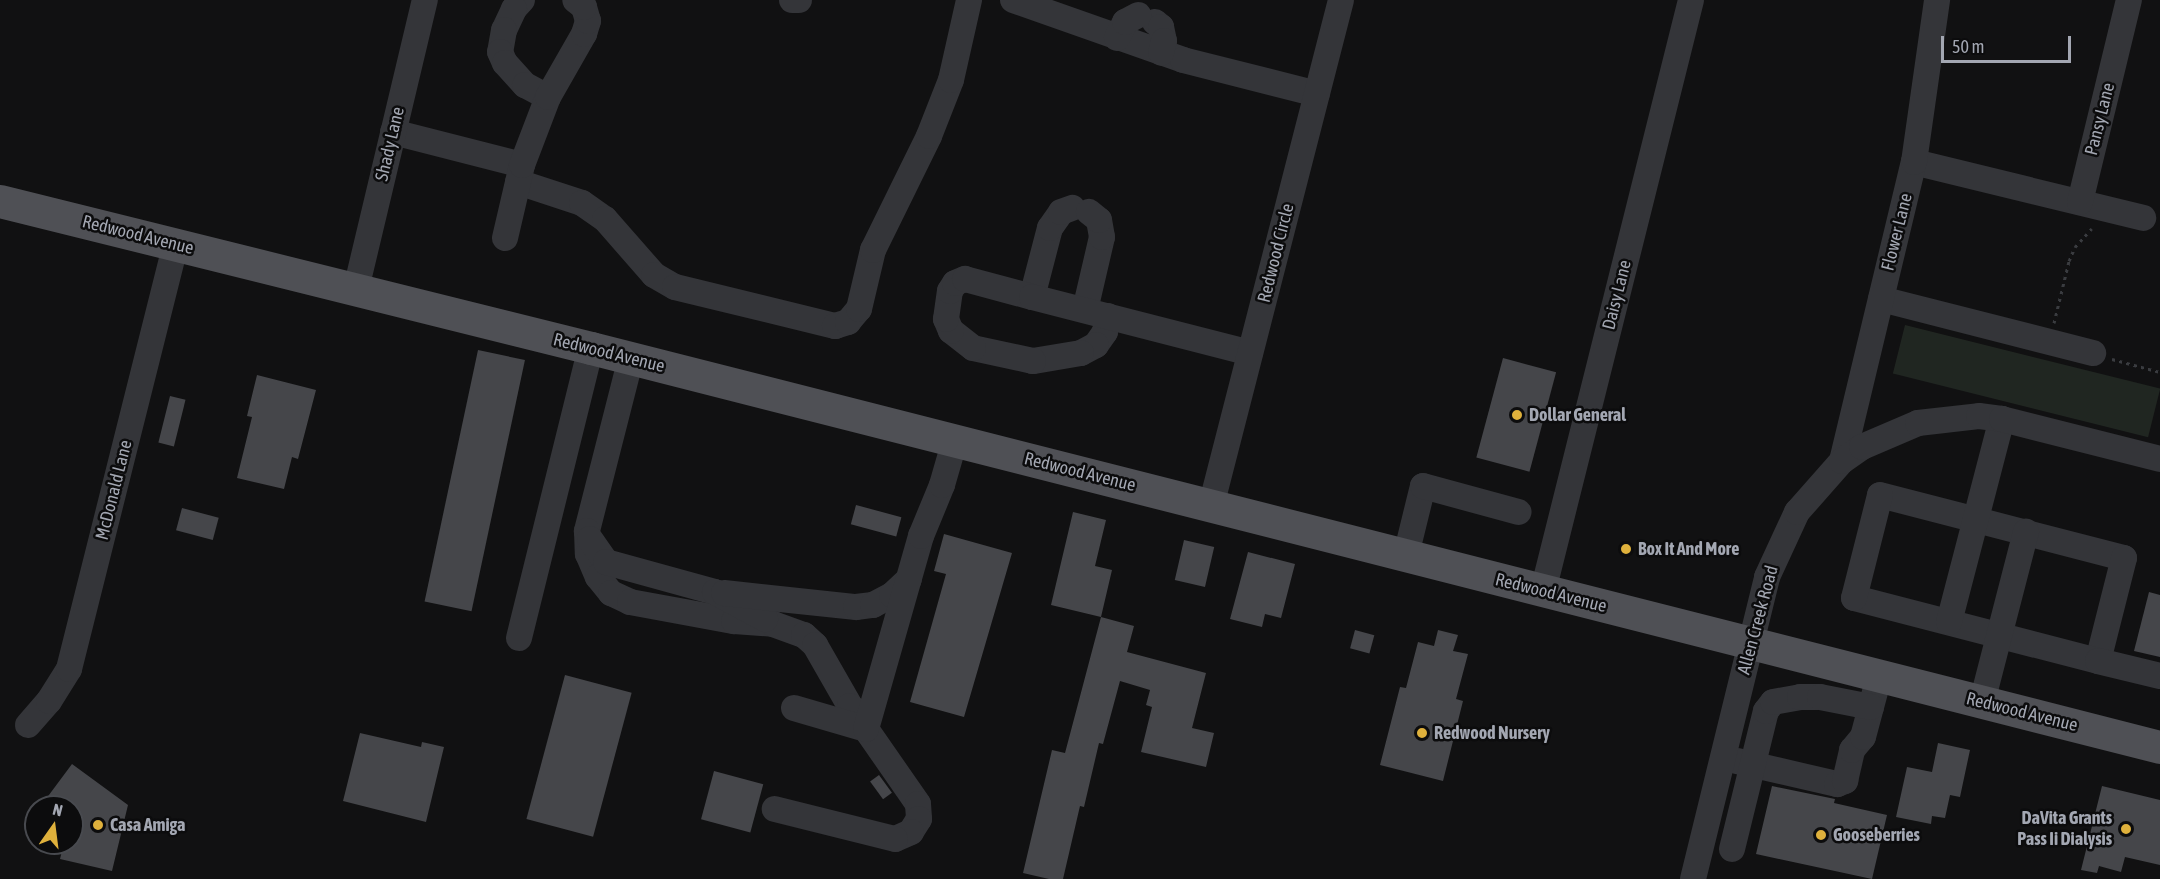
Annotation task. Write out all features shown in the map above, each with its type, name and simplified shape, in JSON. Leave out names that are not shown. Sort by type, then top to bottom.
[{"type":"main road","name":"Redwood Avenue","points":[[0,201],[955,440],[1750,644],[1875,692],[1982,702],[2160,747]]},
{"type":"street","name":"Shady Lane","points":[[356,289],[425,0]]},
{"type":"street","points":[[522,0],[514,9],[504,30],[500,52],[505,63],[525,85],[548,97]]},
{"type":"street","points":[[505,238],[520,173],[548,97],[585,34],[588,21],[584,8],[575,0]]},
{"type":"street","points":[[792,0],[799,0]]},
{"type":"street","points":[[393,132],[520,173],[582,203],[606,219],[654,275],[675,287],[835,326],[848,322],[859,309],[873,250],[929,136],[951,80],[969,0]]},
{"type":"street","points":[[1013,0],[1161,53],[1317,94]]},
{"type":"street","name":"Redwood Circle","points":[[1211,506],[1341,0]]},
{"type":"street","name":"Daisy Lane","points":[[1543,591],[1691,0]]},
{"type":"street","name":"Flower Lane","points":[[1842,461],[1914,162],[1937,0]]},
{"type":"street","name":"Pansy Lane","points":[[2091,205],[2129,0]]},
{"type":"street","points":[[1117,38],[1125,22],[1147,19],[1161,27],[1164,41],[1161,53]]},
{"type":"street","points":[[1914,162],[2143,218]]},
{"type":"street","points":[[1032,297],[1050,228],[1061,212],[1080,210],[1099,220],[1102,237],[1097,313],[1105,332],[1096,345],[1081,353],[1033,361],[973,348],[951,331],[945,319],[950,291],[955,283],[965,279],[1032,297],[1097,313],[1250,353]]},
{"type":"street","name":"McDonald Lane","points":[[28,725],[49,701],[69,669],[176,244]]},
{"type":"street","points":[[1881,299],[2093,353]]},
{"type":"street","points":[[519,638],[591,348]]},
{"type":"street","points":[[631,358],[587,531],[588,554],[598,577],[611,593],[630,602],[734,621],[773,624]]},
{"type":"street","name":"Allen Creek Road","points":[[1693,879],[1767,577],[1786,532],[1812,494],[1842,461],[1862,447],[1918,423],[1979,416],[2002,419],[2160,459]]},
{"type":"street","points":[[1949,622],[2002,419]]},
{"type":"street","points":[[866,729],[921,536],[942,485],[955,440]]},
{"type":"street","points":[[1406,555],[1424,486],[1519,512]]},
{"type":"street","points":[[2098,661],[2124,558],[1880,495],[1854,598],[2098,661],[2160,676]]},
{"type":"street","points":[[587,531],[593,547],[606,562],[715,592],[761,595],[856,607],[873,605],[892,595],[909,579]]},
{"type":"street","points":[[1982,702],[2026,532]]},
{"type":"street","points":[[715,592],[773,624],[804,635],[815,645],[866,729],[918,804],[919,819],[911,832],[895,839],[775,809]]},
{"type":"street","points":[[1722,758],[1753,765],[1837,784],[1845,781],[1852,750],[1863,737],[1875,692],[1800,697],[1773,702],[1766,711],[1753,765],[1732,849]]},
{"type":"street","points":[[794,708],[866,729]]},
{"type":"path","points":[[2049,342],[2069,261],[2075,247],[2095,224],[2091,205]]},
{"type":"path","points":[[2093,353],[2160,372]]},
{"type":"shaded area","points":[[1905,325],[2160,389],[2148,437],[1893,374]]},
{"type":"building","points":[[478,350],[525,360],[472,611],[425,601]]},
{"type":"building","name":"Dollar General","points":[[1503,358],[1556,372],[1529,472],[1476,457]]},
{"type":"building","points":[[257,375],[316,390],[298,459],[292,457],[284,489],[237,478],[252,417],[247,416]]},
{"type":"building","points":[[170,396],[186,400],[174,446],[158,443]]},
{"type":"building","points":[[856,505],[901,517],[896,536],[851,524]]},
{"type":"building","points":[[182,508],[219,518],[213,540],[176,530]]},
{"type":"building","points":[[1073,512],[1106,520],[1095,566],[1112,570],[1101,617],[1051,605]]},
{"type":"building","points":[[944,534],[1012,553],[964,717],[910,702],[946,574],[934,571]]},
{"type":"building","points":[[1184,540],[1214,547],[1205,587],[1175,580]]},
{"type":"building","points":[[1248,552],[1295,564],[1281,618],[1265,614],[1262,627],[1230,619]]},
{"type":"building","points":[[2149,592],[2160,595],[2160,657],[2134,651]]},
{"type":"building","points":[[1101,617],[1134,626],[1127,652],[1206,673],[1192,728],[1214,733],[1206,767],[1141,752],[1152,707],[1146,705],[1150,690],[1120,681],[1103,744],[1099,743],[1084,807],[1080,806],[1063,879],[1049,879],[1023,873],[1052,750],[1065,753]]},
{"type":"building","points":[[1355,630],[1374,635],[1369,654],[1350,648]]},
{"type":"building","name":"Redwood Nursery","points":[[1438,630],[1458,635],[1453,651],[1468,654],[1456,699],[1463,701],[1443,781],[1380,765],[1400,687],[1406,688],[1418,642],[1434,646]]},
{"type":"building","points":[[565,675],[632,693],[593,837],[526,819]]},
{"type":"building","points":[[360,733],[421,747],[422,742],[444,747],[426,822],[343,801]]},
{"type":"building","points":[[1938,743],[1970,750],[1960,797],[1950,795],[1945,818],[1932,816],[1931,824],[1896,817],[1907,767],[1932,772]]},
{"type":"building","name":"Casa Amiga","points":[[72,764],[128,805],[112,871],[60,859],[61,855],[84,855],[84,795],[49,795]]},
{"type":"building","points":[[714,771],[763,784],[750,832],[701,819]]},
{"type":"building","points":[[879,775],[892,793],[883,799],[870,781]]},
{"type":"building","name":"Gooseberries","points":[[1772,786],[1835,799],[1834,803],[1887,815],[1872,879],[1756,854]]},
{"type":"building","name":"DaVita Grants Pass Ii Dialysis","points":[[2102,786],[2160,800],[2160,865],[2125,857],[2121,872],[2099,866],[2097,873],[2081,870]]},
{"type":"place","name":"Dollar General","points":[[1517,415]]},
{"type":"place","name":"Box It And More","points":[[1626,549]]},
{"type":"place","name":"Redwood Nursery","points":[[1422,733]]},
{"type":"place","name":"Casa Amiga","points":[[98,825]]},
{"type":"place","name":"DaVita Grants Pass Ii Dialysis","points":[[2126,829]]},
{"type":"place","name":"Gooseberries","points":[[1821,835]]}]
